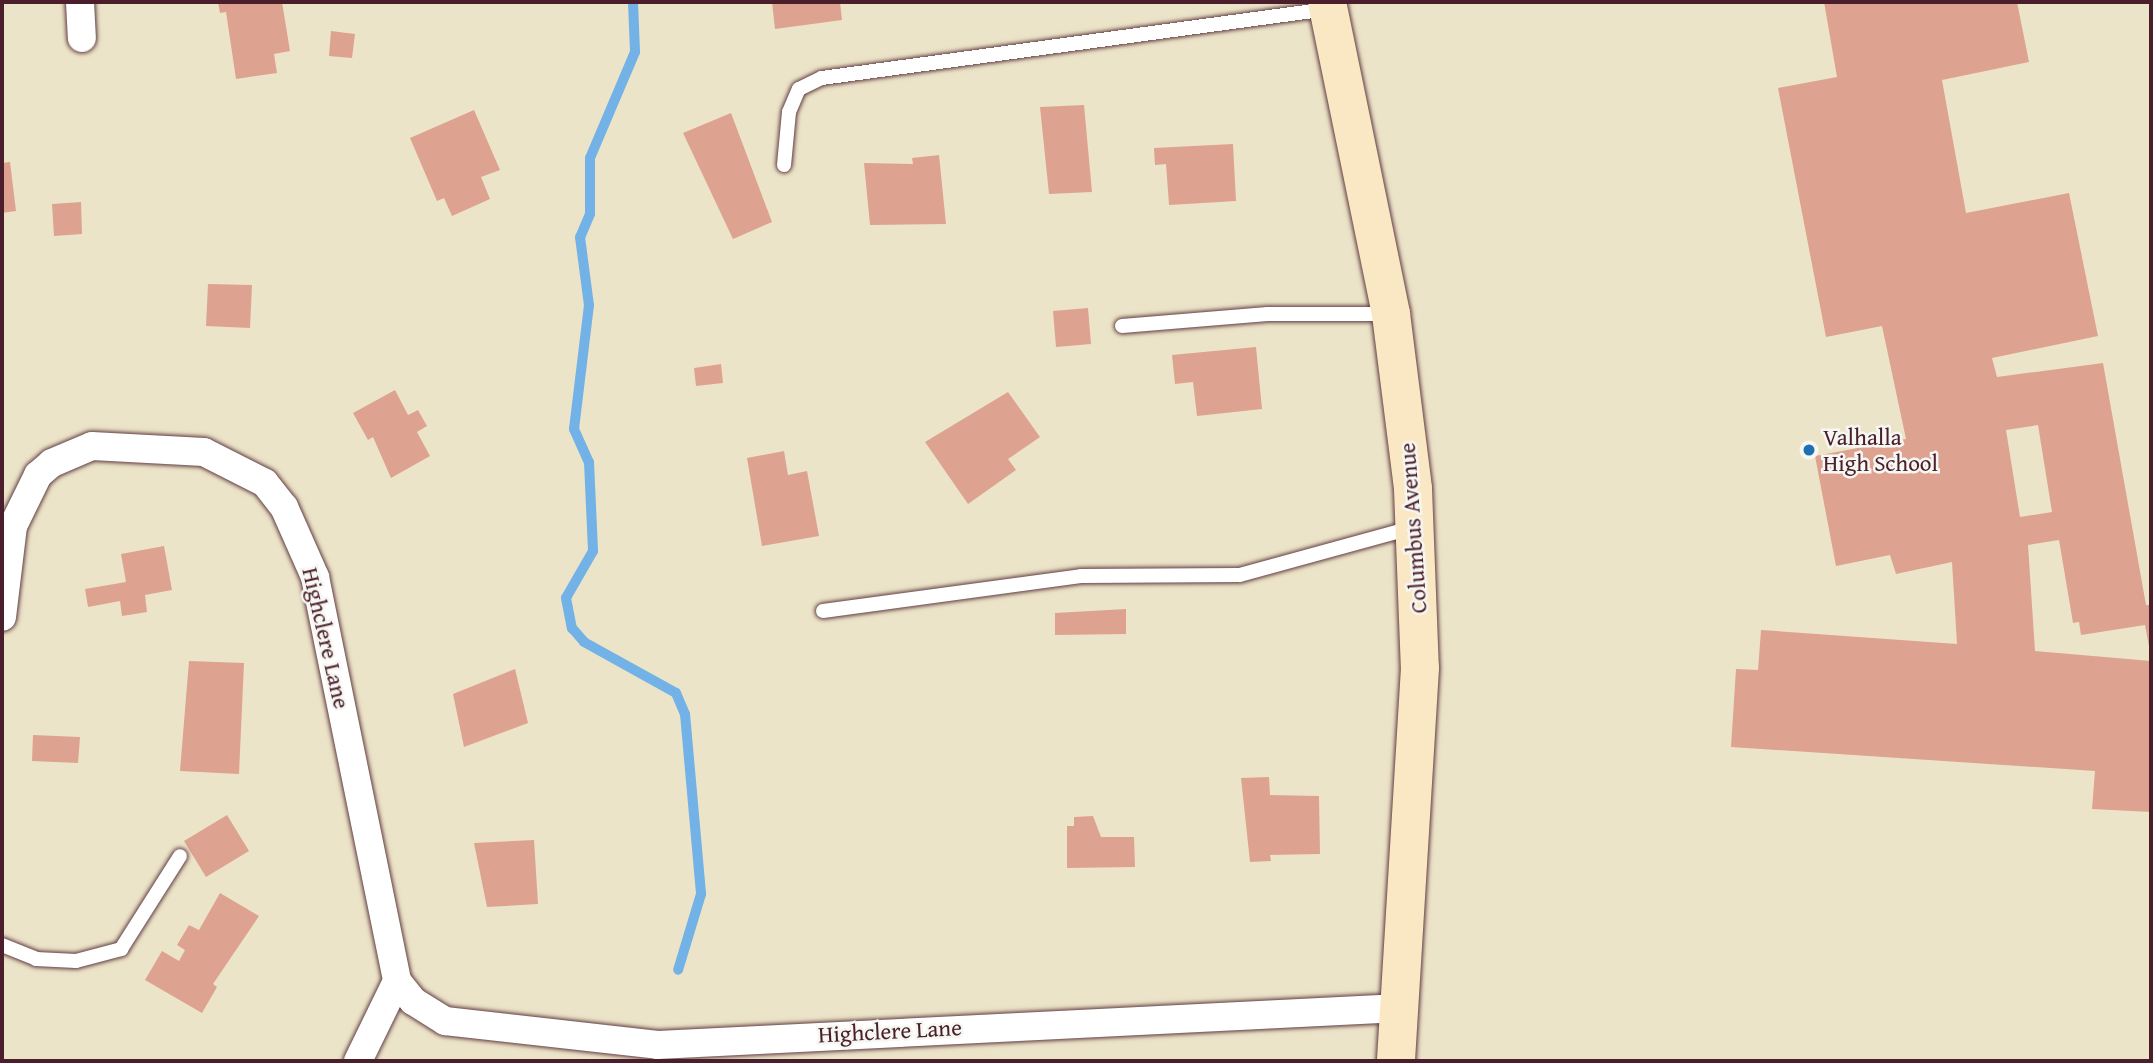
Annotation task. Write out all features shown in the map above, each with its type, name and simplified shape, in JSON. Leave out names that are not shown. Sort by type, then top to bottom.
[{"type":"street","points":[[79,2],[82,38]]},
{"type":"street","name":"Columbus Avenue","points":[[1328,5],[1391,314],[1415,527],[1420,668],[1396,1061]]},
{"type":"street","name":"Highclere Lane","points":[[2,617],[13,527],[38,475],[52,463],[92,446],[205,452],[265,483],[284,507],[315,577],[397,981],[413,1001],[445,1021],[658,1045],[1400,1008]]},
{"type":"street","points":[[358,1061],[397,981]]},
{"type":"lane","points":[[784,165],[789,112],[799,89],[822,78],[1328,5]]},
{"type":"lane","points":[[1122,326],[1268,314],[1391,314]]},
{"type":"lane","points":[[823,611],[1081,576],[1240,575],[1415,527]]},
{"type":"lane","points":[[2,945],[36,959],[76,961],[121,949],[180,856]]},
{"type":"building","points":[[218,2],[282,2],[290,51],[274,54],[277,73],[236,79],[226,12],[220,13]]},
{"type":"building","points":[[772,2],[840,2],[842,20],[775,29]]},
{"type":"building","points":[[1824,2],[2017,2],[2029,62],[1942,80],[1966,213],[2069,193],[2098,336],[1992,358],[1997,377],[2103,363],[2146,605],[2151,605],[2151,657],[2145,625],[2081,635],[2079,622],[2073,623],[2059,540],[2028,545],[2035,651],[2151,661],[2151,812],[2092,809],[2095,771],[1731,747],[1736,669],[1758,670],[1761,630],[1957,644],[1952,562],[1896,574],[1890,555],[1836,566],[1815,456],[1906,439],[1882,326],[1826,337],[1778,88],[1837,77]],"holes":[[[2038,425],[2052,512],[2020,517],[2006,430]]]},
{"type":"building","points":[[331,31],[355,34],[352,58],[329,56]]},
{"type":"building","points":[[1084,105],[1092,192],[1049,194],[1040,107]]},
{"type":"building","points":[[474,110],[500,170],[481,177],[490,199],[452,216],[444,198],[437,201],[410,138]]},
{"type":"building","points":[[731,113],[772,222],[733,239],[683,133]]},
{"type":"building","points":[[1233,144],[1236,201],[1169,205],[1166,164],[1155,165],[1154,148]]},
{"type":"building","points":[[939,155],[946,224],[870,225],[864,163],[913,164],[912,158]]},
{"type":"building","points":[[10,162],[16,211],[2,213],[2,163]]},
{"type":"building","points":[[81,202],[82,234],[54,236],[52,204]]},
{"type":"building","points":[[208,284],[252,285],[250,328],[206,326]]},
{"type":"building","points":[[1088,308],[1091,344],[1056,347],[1053,311]]},
{"type":"building","points":[[1256,347],[1262,409],[1197,416],[1193,382],[1175,384],[1172,355]]},
{"type":"building","points":[[721,364],[723,383],[696,386],[694,368]]},
{"type":"building","points":[[395,390],[408,415],[418,410],[427,426],[417,432],[430,456],[391,478],[373,437],[368,440],[353,413]]},
{"type":"building","points":[[1008,392],[1040,437],[1008,459],[1016,470],[968,504],[925,442]]},
{"type":"building","points":[[784,451],[788,475],[807,471],[819,536],[762,546],[747,458]]},
{"type":"building","points":[[164,546],[172,590],[145,595],[147,612],[122,616],[120,601],[88,607],[85,589],[126,582],[121,554]]},
{"type":"building","points":[[1126,609],[1126,634],[1055,635],[1055,613]]},
{"type":"building","points":[[189,661],[244,663],[239,774],[180,771]]},
{"type":"building","points":[[515,669],[528,723],[464,747],[453,694]]},
{"type":"building","points":[[33,735],[80,737],[78,763],[32,761]]},
{"type":"building","points":[[1269,777],[1270,795],[1319,796],[1320,854],[1270,855],[1271,861],[1250,862],[1241,778]]},
{"type":"building","points":[[227,815],[249,851],[206,877],[184,841]]},
{"type":"building","points":[[1093,816],[1101,837],[1134,837],[1135,867],[1067,868],[1067,826],[1074,826],[1074,817]]},
{"type":"building","points":[[534,840],[538,904],[487,907],[474,843]]},
{"type":"building","points":[[220,893],[259,916],[213,984],[217,987],[202,1013],[145,980],[162,951],[179,961],[185,950],[177,945],[189,925],[199,930]]},
{"type":"waterway","points":[[633,2],[635,52],[590,158],[590,214],[580,237],[589,305],[574,429],[589,462],[593,551],[566,598],[572,628],[584,642],[676,693],[685,714],[701,894],[678,970]]},
{"type":"place","name":"Valhalla High School","points":[[1809,450]]}]
